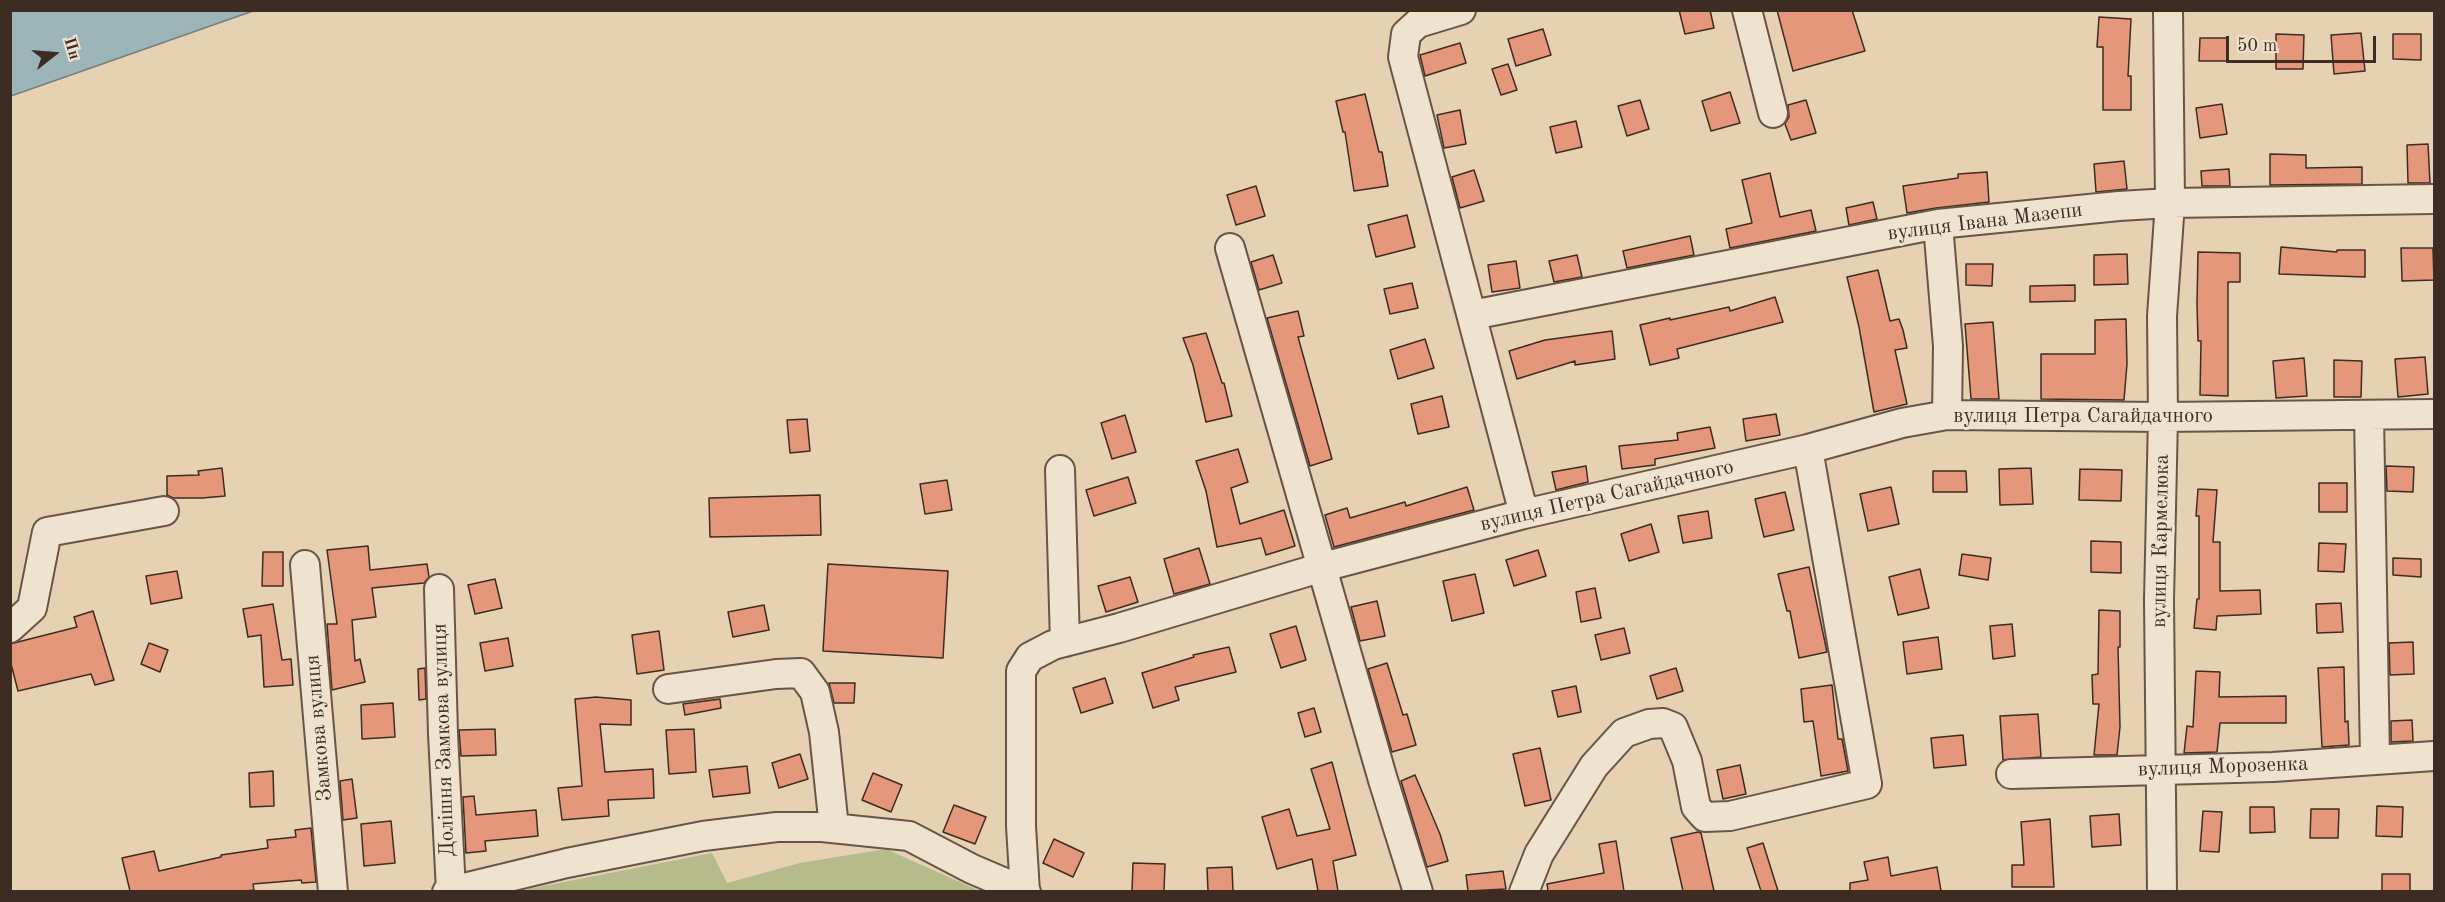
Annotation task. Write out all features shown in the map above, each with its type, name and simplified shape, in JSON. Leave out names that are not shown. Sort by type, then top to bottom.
[{"type":"street","points":[[1461,10],[1418,23],[1406,34],[1403,57],[1524,514]]},
{"type":"street","points":[[1747,10],[1773,113]]},
{"type":"street","name":"вулиця Кармелюка","points":[[2162,891],[2159,600],[2163,417],[2162,316],[2170,203],[2168,10]]},
{"type":"street","name":"вулиця Івана Мазепи","points":[[1472,315],[1938,224],[2170,203],[2434,199]]},
{"type":"street","points":[[1938,224],[1948,346],[1947,415]]},
{"type":"street","points":[[1230,248],[1383,780],[1418,891]]},
{"type":"street","name":"вулиця Петра Сагайдачного","points":[[1025,891],[1021,826],[1021,671],[1030,657],[1053,645],[1119,628],[1323,567],[1524,514],[1808,449],[1902,423],[1947,415],[2163,417],[2434,414]]},
{"type":"street","points":[[2369,416],[2375,759]]},
{"type":"street","points":[[1524,891],[1539,854],[1594,766],[1624,733],[1649,724],[1663,723],[1673,727],[1687,761],[1696,807],[1705,817],[1730,816],[1867,784],[1808,449]]},
{"type":"street","points":[[1060,470],[1065,642]]},
{"type":"street","points":[[10,628],[32,608],[47,532],[164,511]]},
{"type":"street","name":"Замкова вулиця","points":[[306,565],[333,891]]},
{"type":"street","name":"Долішня Замкова вулиця","points":[[439,589],[449,891]]},
{"type":"street","points":[[668,689],[776,674],[801,674],[815,692],[834,828]]},
{"type":"street","name":"вулиця Морозенка","points":[[2011,774],[2162,768],[2273,767],[2434,756]]},
{"type":"street","points":[[449,891],[567,863],[703,836],[777,827],[834,828],[909,836],[972,868],[1025,891]]},
{"type":"green space","points":[[886,849],[980,891],[529,892],[528,889],[712,853],[727,883],[800,863]]},
{"type":"water","points":[[11,10],[253,10],[253,11],[11,96]]},
{"type":"building","points":[[1679,10],[1710,10],[1714,28],[1685,34]]},
{"type":"building","points":[[1777,10],[1852,10],[1865,51],[1793,71]]},
{"type":"building","points":[[2099,17],[2131,19],[2128,76],[2131,76],[2131,110],[2103,110],[2103,47],[2097,47]]},
{"type":"building","points":[[1543,29],[1551,55],[1516,66],[1508,39]]},
{"type":"building","points":[[2361,33],[2365,71],[2334,74],[2331,35]]},
{"type":"building","points":[[2276,34],[2304,35],[2303,69],[2276,69]]},
{"type":"building","points":[[2393,34],[2421,34],[2421,60],[2393,59]]},
{"type":"building","points":[[2200,38],[2228,38],[2228,61],[2199,61]]},
{"type":"building","points":[[1460,43],[1466,63],[1425,76],[1420,55]]},
{"type":"building","points":[[1508,64],[1517,90],[1501,95],[1492,69]]},
{"type":"building","points":[[1730,92],[1740,123],[1711,131],[1702,101]]},
{"type":"building","points":[[1365,94],[1379,152],[1382,152],[1388,186],[1354,191],[1345,132],[1343,132],[1336,101]]},
{"type":"building","points":[[1640,100],[1649,129],[1627,136],[1618,106]]},
{"type":"building","points":[[1806,100],[1816,133],[1791,140],[1785,124],[1789,117],[1788,105]]},
{"type":"building","points":[[2222,104],[2227,134],[2200,138],[2196,108]]},
{"type":"building","points":[[1460,110],[1466,144],[1444,148],[1437,115]]},
{"type":"building","points":[[1576,121],[1582,147],[1556,153],[1550,127]]},
{"type":"building","points":[[2428,144],[2430,183],[2408,183],[2407,145]]},
{"type":"building","points":[[2270,154],[2306,155],[2306,168],[2362,167],[2362,184],[2270,185]]},
{"type":"building","points":[[2124,161],[2127,189],[2096,192],[2094,164]]},
{"type":"building","points":[[2229,169],[2230,186],[2202,186],[2201,171]]},
{"type":"building","points":[[1474,170],[1484,201],[1460,208],[1452,177]]},
{"type":"building","points":[[1987,172],[1989,202],[1907,213],[1903,186],[1958,178],[1958,174]]},
{"type":"building","points":[[1770,173],[1780,217],[1811,210],[1816,231],[1730,248],[1726,229],[1752,223],[1742,180]]},
{"type":"building","points":[[1256,186],[1265,216],[1236,225],[1227,195]]},
{"type":"building","points":[[1873,202],[1877,219],[1849,225],[1846,208]]},
{"type":"building","points":[[1407,215],[1415,247],[1376,257],[1368,225]]},
{"type":"building","points":[[1690,236],[1694,255],[1627,268],[1623,251]]},
{"type":"building","points":[[2281,247],[2337,252],[2337,250],[2365,250],[2365,277],[2279,274]]},
{"type":"building","points":[[2401,248],[2433,248],[2434,280],[2402,281]]},
{"type":"building","points":[[2198,252],[2240,253],[2240,282],[2228,282],[2228,396],[2200,395]]},
{"type":"building","points":[[2127,254],[2128,284],[2094,285],[2094,255]]},
{"type":"building","points":[[1273,255],[1282,283],[1259,290],[1251,262]]},
{"type":"building","points":[[1577,255],[1582,277],[1554,282],[1549,261]]},
{"type":"building","points":[[1516,261],[1520,288],[1492,292],[1488,265]]},
{"type":"building","points":[[1966,264],[1993,264],[1992,286],[1966,285]]},
{"type":"building","points":[[1878,270],[1890,321],[1899,319],[1907,348],[1895,350],[1907,404],[1874,412],[1859,327],[1847,277]]},
{"type":"building","points":[[1412,283],[1418,308],[1390,314],[1384,289]]},
{"type":"building","points":[[2075,285],[2075,301],[2030,302],[2030,286]]},
{"type":"building","points":[[1775,297],[1783,322],[1677,349],[1679,358],[1650,365],[1640,325],[1729,307],[1730,311]]},
{"type":"building","points":[[1298,311],[1304,336],[1298,337],[1332,459],[1310,466],[1267,318]]},
{"type":"building","points":[[2126,319],[2127,364],[2124,400],[2041,399],[2041,354],[2095,354],[2095,320]]},
{"type":"building","points":[[1993,322],[1999,399],[1971,399],[1965,324]]},
{"type":"building","points":[[1612,331],[1615,359],[1575,365],[1575,361],[1517,379],[1509,351],[1545,340]]},
{"type":"building","points":[[1206,333],[1222,383],[1224,383],[1232,416],[1206,422],[1193,365],[1183,338]]},
{"type":"building","points":[[1425,339],[1434,368],[1398,379],[1390,350]]},
{"type":"building","points":[[2425,357],[2428,394],[2398,397],[2395,359]]},
{"type":"building","points":[[2304,358],[2307,396],[2276,398],[2273,361]]},
{"type":"building","points":[[2334,360],[2362,361],[2361,397],[2334,397]]},
{"type":"building","points":[[1442,396],[1449,427],[1418,434],[1411,404]]},
{"type":"building","points":[[1776,414],[1780,435],[1746,441],[1743,419]]},
{"type":"building","points":[[1125,415],[1136,452],[1112,459],[1101,423]]},
{"type":"building","points":[[807,419],[810,451],[790,453],[787,420]]},
{"type":"building","points":[[1710,427],[1715,448],[1655,459],[1655,465],[1622,469],[1619,446],[1678,440],[1677,433]]},
{"type":"building","points":[[1238,449],[1248,482],[1231,488],[1240,524],[1284,510],[1295,546],[1266,555],[1261,538],[1217,547],[1206,491],[1196,461]]},
{"type":"building","points":[[1586,466],[1588,482],[1556,490],[1552,472]]},
{"type":"building","points":[[2386,466],[2414,467],[2413,492],[2387,491]]},
{"type":"building","points":[[222,468],[225,496],[173,498],[167,495],[167,476],[199,475],[198,471]]},
{"type":"building","points":[[2031,468],[2033,504],[2000,505],[1999,469]]},
{"type":"building","points":[[2080,469],[2122,470],[2121,501],[2079,500]]},
{"type":"building","points":[[1933,471],[1966,471],[1967,492],[1933,492]]},
{"type":"building","points":[[1128,477],[1136,503],[1094,516],[1086,490]]},
{"type":"building","points":[[947,480],[952,510],[925,514],[920,484]]},
{"type":"building","points":[[2319,483],[2347,483],[2347,512],[2319,512]]},
{"type":"building","points":[[1467,487],[1474,510],[1334,547],[1325,515],[1347,508],[1350,518],[1405,502],[1406,506]]},
{"type":"building","points":[[1891,487],[1899,524],[1868,531],[1860,494]]},
{"type":"building","points":[[2198,489],[2217,490],[2213,542],[2220,542],[2220,591],[2260,590],[2261,614],[2217,616],[2216,630],[2194,628],[2197,599],[2199,599],[2199,516],[2196,516]]},
{"type":"building","points":[[1785,492],[1794,530],[1764,537],[1755,499]]},
{"type":"building","points":[[820,495],[821,535],[710,537],[709,498]]},
{"type":"building","points":[[1708,511],[1712,538],[1683,543],[1678,516]]},
{"type":"building","points":[[1651,524],[1659,552],[1629,561],[1621,534]]},
{"type":"building","points":[[2091,541],[2121,542],[2121,573],[2091,572]]},
{"type":"building","points":[[2319,543],[2346,544],[2344,572],[2318,571]]},
{"type":"building","points":[[368,546],[370,570],[427,564],[429,577],[424,583],[372,588],[376,617],[352,620],[355,661],[360,659],[365,682],[332,690],[327,624],[337,624],[327,550]]},
{"type":"building","points":[[1199,548],[1210,584],[1174,594],[1164,559]]},
{"type":"building","points":[[1538,550],[1546,576],[1514,586],[1506,560]]},
{"type":"building","points":[[263,552],[283,552],[283,586],[262,586]]},
{"type":"building","points":[[1962,554],[1991,558],[1988,580],[1959,575]]},
{"type":"building","points":[[2393,558],[2421,559],[2421,577],[2393,575]]},
{"type":"building","points":[[828,564],[948,571],[943,658],[823,651]]},
{"type":"building","points":[[1809,567],[1827,652],[1799,658],[1790,611],[1787,611],[1778,574]]},
{"type":"building","points":[[1920,569],[1929,608],[1898,615],[1889,577]]},
{"type":"building","points":[[177,571],[182,598],[151,604],[146,576]]},
{"type":"building","points":[[1475,574],[1484,613],[1452,621],[1443,581]]},
{"type":"building","points":[[1130,577],[1138,602],[1106,612],[1098,586]]},
{"type":"building","points":[[495,579],[502,608],[475,614],[468,585]]},
{"type":"building","points":[[1595,588],[1601,618],[1581,622],[1576,592]]},
{"type":"building","points":[[1377,601],[1385,636],[1360,641],[1351,607]]},
{"type":"building","points":[[2341,603],[2343,632],[2317,633],[2316,604]]},
{"type":"building","points":[[273,604],[282,660],[291,659],[293,685],[264,687],[261,635],[248,637],[243,609]]},
{"type":"building","points":[[764,605],[769,630],[733,637],[728,612]]},
{"type":"building","points":[[2099,610],[2120,611],[2120,647],[2118,647],[2120,727],[2117,755],[2094,755],[2099,704],[2093,704],[2092,675],[2098,674]]},
{"type":"building","points":[[93,611],[114,680],[95,685],[91,674],[18,691],[10,660],[10,644],[77,627],[74,617]]},
{"type":"building","points":[[2012,624],[2015,656],[1993,659],[1990,626]]},
{"type":"building","points":[[1296,626],[1306,660],[1281,668],[1270,634]]},
{"type":"building","points":[[1624,628],[1630,653],[1601,660],[1595,635]]},
{"type":"building","points":[[659,631],[664,670],[637,674],[632,635]]},
{"type":"building","points":[[1938,637],[1942,669],[1907,674],[1903,642]]},
{"type":"building","points":[[508,638],[513,666],[485,671],[480,643]]},
{"type":"building","points":[[2413,642],[2414,674],[2390,675],[2389,643]]},
{"type":"building","points":[[149,643],[168,650],[160,672],[141,664]]},
{"type":"building","points":[[1229,647],[1236,672],[1175,687],[1179,700],[1153,708],[1142,673],[1194,657],[1193,655]]},
{"type":"building","points":[[1387,663],[1403,715],[1407,714],[1416,745],[1392,752],[1368,669]]},
{"type":"building","points":[[2344,667],[2345,722],[2348,721],[2349,745],[2322,747],[2318,668]]},
{"type":"building","points":[[425,668],[426,699],[419,700],[418,669]]},
{"type":"building","points":[[1676,668],[1683,691],[1657,699],[1650,676]]},
{"type":"building","points":[[2196,671],[2220,672],[2219,697],[2286,696],[2286,723],[2220,723],[2217,752],[2184,753],[2187,726],[2193,727]]},
{"type":"building","points":[[1105,678],[1113,703],[1081,713],[1073,688]]},
{"type":"building","points":[[829,683],[855,683],[854,703],[834,703]]},
{"type":"building","points":[[1832,685],[1838,739],[1842,739],[1848,771],[1821,776],[1813,721],[1804,722],[1801,689]]},
{"type":"building","points":[[1576,686],[1581,712],[1558,717],[1552,691]]},
{"type":"building","points":[[596,697],[631,700],[631,725],[600,724],[605,772],[653,769],[654,798],[608,800],[609,816],[562,820],[558,788],[582,786],[575,699]]},
{"type":"building","points":[[720,699],[721,708],[685,715],[683,704]]},
{"type":"building","points":[[393,703],[395,737],[362,739],[361,705]]},
{"type":"building","points":[[1314,708],[1321,732],[1305,737],[1298,713]]},
{"type":"building","points":[[2038,714],[2041,757],[2003,760],[2000,716]]},
{"type":"building","points":[[2412,720],[2413,741],[2391,742],[2391,721]]},
{"type":"building","points":[[495,729],[496,755],[461,756],[459,730]]},
{"type":"building","points":[[694,729],[696,772],[669,774],[666,730]]},
{"type":"building","points":[[1963,735],[1966,765],[1934,768],[1931,738]]},
{"type":"building","points":[[1540,748],[1551,800],[1525,806],[1513,754]]},
{"type":"building","points":[[800,754],[808,779],[779,788],[772,763]]},
{"type":"building","points":[[1332,762],[1356,855],[1333,861],[1338,891],[1318,891],[1312,859],[1277,869],[1262,817],[1289,809],[1297,836],[1330,829],[1311,769]]},
{"type":"building","points":[[1740,765],[1746,794],[1723,799],[1717,770]]},
{"type":"building","points":[[747,766],[750,793],[713,797],[709,770]]},
{"type":"building","points":[[273,771],[274,806],[250,807],[249,773]]},
{"type":"building","points":[[873,773],[902,785],[891,812],[862,800]]},
{"type":"building","points":[[1415,775],[1440,834],[1448,861],[1427,867],[1401,781]]},
{"type":"building","points":[[352,779],[357,818],[343,820],[340,781]]},
{"type":"building","points":[[474,796],[476,815],[536,810],[538,836],[485,841],[486,851],[466,853],[463,797]]},
{"type":"building","points":[[954,805],[986,817],[975,844],[943,832]]},
{"type":"building","points":[[2377,806],[2403,807],[2402,837],[2376,836]]},
{"type":"building","points":[[2250,807],[2274,807],[2275,832],[2250,833]]},
{"type":"building","points":[[2311,809],[2339,809],[2338,838],[2310,838]]},
{"type":"building","points":[[2203,811],[2222,812],[2219,852],[2200,851]]},
{"type":"building","points":[[2119,814],[2121,845],[2092,847],[2090,816]]},
{"type":"building","points":[[2050,819],[2054,887],[2012,887],[2012,865],[2024,865],[2021,822]]},
{"type":"building","points":[[391,821],[395,863],[364,866],[361,824]]},
{"type":"building","points":[[311,828],[316,882],[302,883],[301,880],[253,884],[254,890],[246,891],[130,891],[122,858],[154,851],[159,871],[221,857],[221,855],[268,848],[267,840],[296,837],[295,830]]},
{"type":"building","points":[[1701,833],[1714,891],[1683,891],[1671,838]]},
{"type":"building","points":[[1054,839],[1084,853],[1073,877],[1043,863]]},
{"type":"building","points":[[1616,841],[1624,891],[1548,891],[1547,884],[1604,873],[1599,844]]},
{"type":"building","points":[[1763,843],[1778,891],[1761,891],[1747,848]]},
{"type":"building","points":[[1888,857],[1891,876],[1937,867],[1941,891],[1850,891],[1850,883],[1868,880],[1864,862]]},
{"type":"building","points":[[1133,863],[1165,864],[1164,891],[1132,891]]},
{"type":"building","points":[[1232,867],[1233,891],[1208,891],[1207,868]]},
{"type":"building","points":[[1503,871],[1506,889],[1468,891],[1466,875]]},
{"type":"building","points":[[2382,874],[2410,874],[2410,891],[2382,891]]}]
